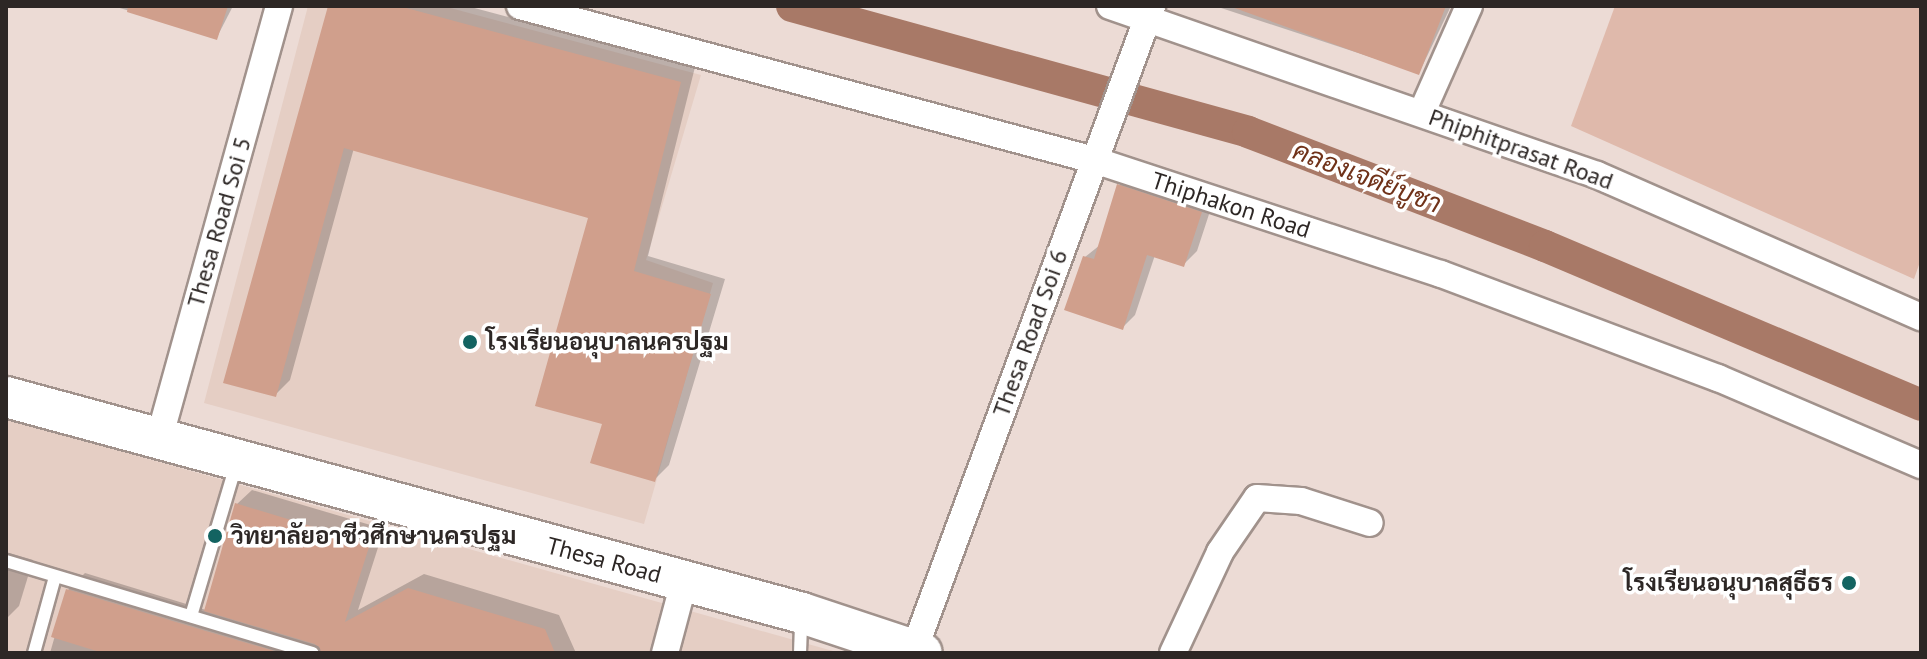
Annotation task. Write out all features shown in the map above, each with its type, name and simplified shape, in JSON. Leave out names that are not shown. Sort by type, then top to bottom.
[{"type":"main road","name":"Thesa Road","points":[[6,397],[802,613],[918,652]]},
{"type":"street","name":"Thesa Road Soi 5","points":[[159,439],[279,6]]},
{"type":"street","name":"Thiphakon Road","points":[[520,6],[1094,160],[1441,274],[1718,378],[1921,465]]},
{"type":"street","name":"Phiphitprasat Road","points":[[1110,6],[1150,12],[1597,175],[1921,317]]},
{"type":"street","points":[[1422,112],[1469,6]]},
{"type":"street","name":"Thesa Road Soi 6","points":[[918,652],[1150,12]]},
{"type":"street","points":[[1173,653],[1220,552],[1257,498],[1301,501],[1370,523]]},
{"type":"street","points":[[665,653],[684,582]]},
{"type":"lane","points":[[191,616],[238,459]]},
{"type":"lane","points":[[6,561],[312,653]]},
{"type":"lane","points":[[34,653],[55,577]]},
{"type":"lane","points":[[800,653],[802,613]]},
{"type":"shaded area","points":[[308,6],[443,6],[701,75],[646,260],[713,283],[644,524],[204,403]]},
{"type":"shaded area","points":[[1615,6],[1921,6],[1921,259],[1914,279],[1571,126]]},
{"type":"shaded area","name":"วิทยาลัยอาชีวศึกษานครปฐม","points":[[6,419],[840,653],[6,653]]},
{"type":"building","points":[[128,6],[228,6],[217,40],[127,12]]},
{"type":"building","points":[[328,6],[399,6],[681,82],[634,271],[711,294],[655,482],[590,463],[602,424],[535,406],[588,218],[344,148],[276,397],[223,383]]},
{"type":"building","points":[[1229,6],[1446,6],[1419,75]]},
{"type":"building","points":[[1117,184],[1202,212],[1184,267],[1147,255],[1123,330],[1064,310],[1083,256],[1094,259]]},
{"type":"building","points":[[235,503],[370,544],[345,622],[408,588],[545,629],[555,653],[321,653],[315,644],[204,611]]},
{"type":"building","points":[[66,589],[281,653],[103,653],[51,637]]},
{"type":"waterway","name":"คลองเจดีย์บูชา","points":[[792,6],[1248,132],[1545,246],[1921,405]]},
{"type":"place","name":"โรงเรียนอนุบาลนครปฐม","points":[[470,342]]},
{"type":"place","name":"วิทยาลัยอาชีวศึกษานครปฐม","points":[[215,536]]},
{"type":"place","name":"โรงเรียนอนุบาลสุธีธร","points":[[1849,583]]}]
